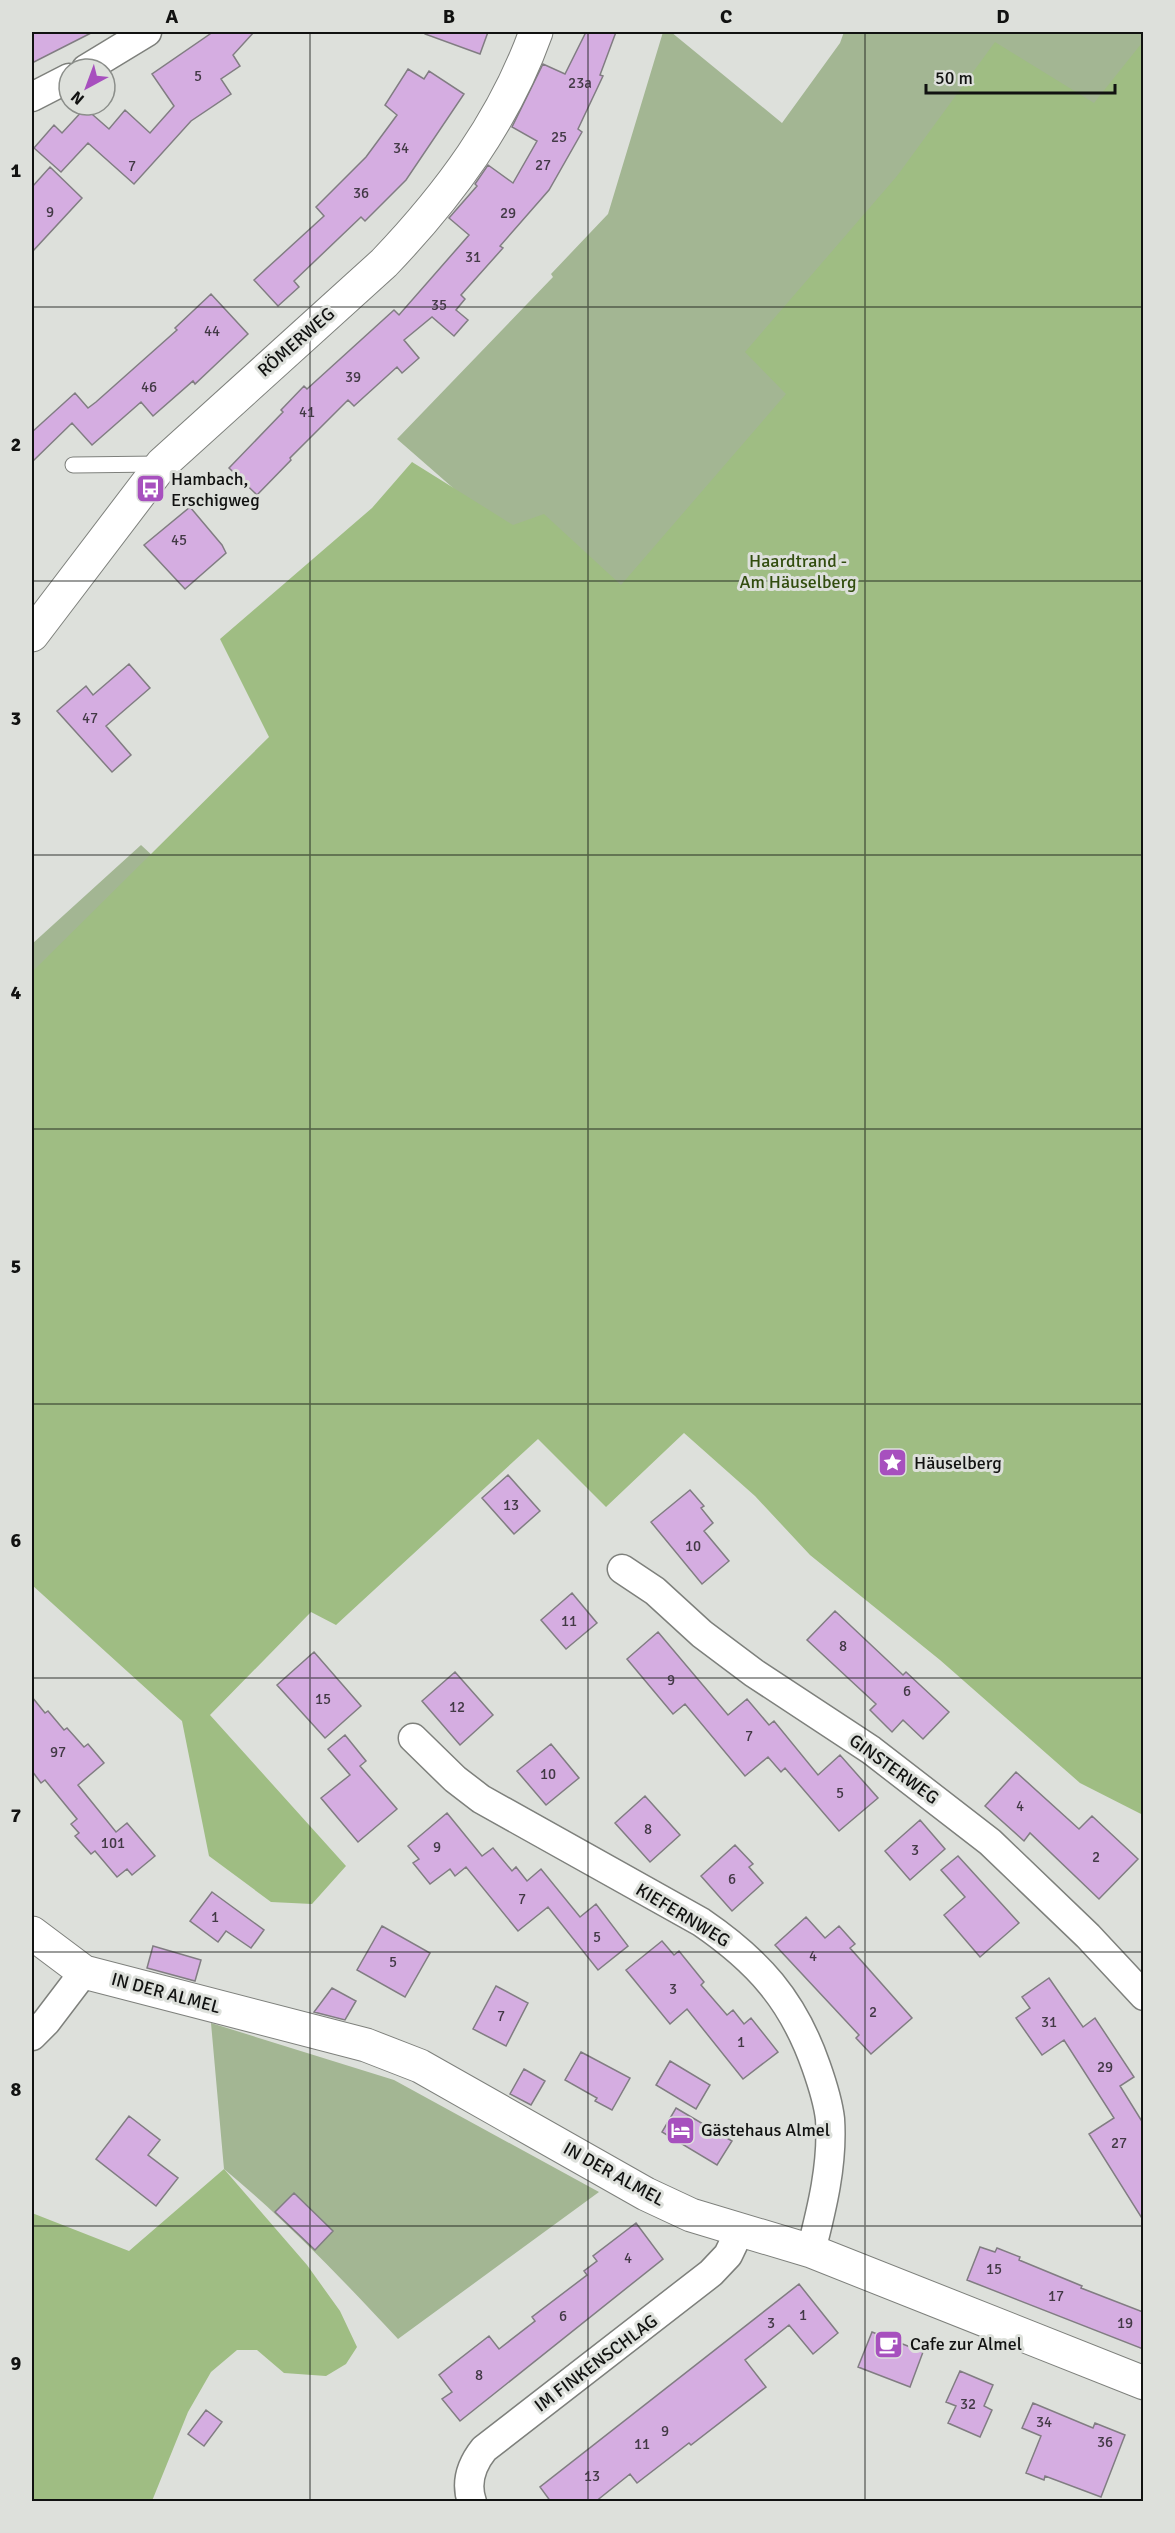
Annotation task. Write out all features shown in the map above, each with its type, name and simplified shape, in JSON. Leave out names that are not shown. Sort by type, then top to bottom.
[{"type":"street","points":[[106,57],[147,32]]},
{"type":"street","name":"RÖMERWEG","points":[[32,635],[162,464],[384,263],[449,191],[494,122],[512,89],[536,32]]},
{"type":"street","points":[[32,97],[57,84]]},
{"type":"street","name":"GINSTERWEG","points":[[622,1569],[655,1591],[702,1634],[754,1673],[871,1750],[990,1842],[1088,1936],[1143,1996]]},
{"type":"street","name":"KIEFERNWEG","points":[[413,1738],[455,1779],[481,1799],[528,1828],[701,1922],[732,1943],[760,1969],[786,2000],[807,2040],[822,2083],[830,2118],[830,2156],[825,2194],[811,2251]]},
{"type":"street","points":[[32,1933],[84,1972],[46,2022],[32,2036]]},
{"type":"street","name":"IN DER ALMEL","points":[[84,1972],[366,2045],[402,2058],[691,2216],[811,2251],[1143,2383]]},
{"type":"street","name":"IM FINKENSCHLAG","points":[[472,2502],[469,2478],[473,2464],[484,2449],[711,2274],[728,2256],[740,2230]]},
{"type":"lane","points":[[73,465],[162,464]]},
{"type":"green space","name":"Haardtrand - Am Häuselberg","points":[[663,32],[671,32],[782,123],[840,43],[844,32],[1143,32],[1143,768],[32,1307],[32,944],[141,845],[180,881],[460,494],[397,439],[553,277],[551,274],[608,214]]},
{"type":"green space","points":[[995,42],[1094,103],[1141,44],[1143,46],[1143,1815],[1080,1783],[940,1660],[810,1555],[755,1496],[684,1433],[606,1507],[538,1439],[336,1625],[311,1612],[210,1715],[346,1866],[312,1904],[271,1902],[209,1856],[182,1721],[32,1585],[32,972],[269,737],[220,639],[372,508],[412,462],[513,525],[544,514],[621,585],[786,394],[745,352],[897,176]]},
{"type":"green space","points":[[211,2023],[394,2080],[599,2192],[398,2339],[335,2272],[224,2169]]},
{"type":"green space","points":[[224,2169],[307,2265],[340,2311],[357,2347],[346,2364],[326,2376],[284,2373],[257,2350],[237,2350],[211,2372],[188,2412],[152,2501],[32,2501],[32,2213],[129,2251]]},
{"type":"building","points":[[32,32],[93,32],[32,63]]},
{"type":"building","points":[[213,32],[254,32],[233,55],[240,66],[221,79],[231,94],[191,121],[134,184],[88,143],[61,172],[34,148],[54,125],[62,133],[77,117],[95,117],[109,129],[125,110],[150,133],[174,106],[152,74]]},
{"type":"building","points":[[425,32],[488,32],[480,54],[425,34]]},
{"type":"building","points":[[586,32],[616,32],[600,75],[603,76],[578,129],[582,132],[549,190],[500,246],[503,248],[461,295],[465,299],[456,310],[468,320],[454,336],[432,317],[404,340],[419,358],[402,373],[397,367],[354,406],[348,400],[257,495],[229,468],[283,412],[281,410],[304,386],[307,389],[394,310],[399,315],[469,235],[449,218],[477,186],[475,184],[488,165],[513,183],[537,141],[512,127],[543,64],[565,74]]},
{"type":"building","points":[[408,69],[424,79],[429,71],[464,94],[406,180],[365,221],[361,217],[294,281],[299,287],[278,306],[254,280],[324,216],[316,207],[366,157],[397,115],[385,105]]},
{"type":"building","points":[[50,167],[82,198],[32,252],[32,187]]},
{"type":"building","points":[[211,294],[248,334],[195,384],[193,381],[153,416],[141,402],[92,445],[72,423],[32,462],[32,432],[75,393],[88,408],[96,402],[177,330],[175,328]]},
{"type":"building","points":[[190,507],[226,553],[185,589],[144,545]]},
{"type":"building","points":[[129,664],[150,688],[106,726],[131,755],[112,772],[57,711],[86,686],[93,695]]},
{"type":"building","points":[[508,1475],[540,1511],[514,1534],[482,1498]]},
{"type":"building","points":[[690,1490],[704,1506],[701,1508],[713,1523],[704,1531],[729,1561],[702,1584],[651,1522]]},
{"type":"building","points":[[572,1593],[597,1623],[566,1649],[541,1620]]},
{"type":"building","points":[[835,1611],[903,1675],[906,1672],[949,1712],[923,1739],[903,1720],[892,1732],[870,1710],[876,1704],[807,1640]]},
{"type":"building","points":[[658,1632],[728,1715],[747,1699],[769,1725],[774,1721],[818,1775],[840,1755],[878,1798],[839,1831],[785,1768],[781,1772],[768,1757],[745,1776],[685,1704],[673,1714],[627,1659]]},
{"type":"building","points":[[314,1652],[361,1706],[325,1738],[277,1685]]},
{"type":"building","points":[[455,1672],[493,1715],[460,1745],[422,1701]]},
{"type":"building","points":[[32,1697],[45,1713],[48,1711],[64,1730],[67,1728],[84,1747],[88,1744],[104,1763],[78,1785],[116,1832],[127,1823],[155,1856],[132,1875],[127,1869],[117,1877],[95,1851],[91,1854],[75,1836],[79,1833],[71,1824],[77,1819],[45,1780],[41,1783],[32,1771]]},
{"type":"building","points":[[345,1735],[366,1761],[360,1766],[397,1809],[358,1842],[321,1798],[350,1775],[328,1749]]},
{"type":"building","points":[[551,1744],[579,1778],[546,1805],[517,1771]]},
{"type":"building","points":[[1016,1772],[1079,1829],[1092,1816],[1138,1859],[1099,1899],[1030,1833],[1024,1841],[985,1806]]},
{"type":"building","points":[[645,1796],[680,1835],[650,1862],[615,1823]]},
{"type":"building","points":[[447,1813],[482,1856],[493,1848],[512,1871],[516,1867],[527,1881],[541,1869],[580,1917],[596,1904],[628,1946],[598,1970],[548,1907],[518,1931],[466,1867],[455,1876],[450,1869],[430,1884],[413,1863],[419,1859],[408,1846]]},
{"type":"building","points":[[920,1820],[945,1849],[910,1880],[885,1851]]},
{"type":"building","points":[[735,1845],[753,1864],[749,1867],[763,1883],[732,1911],[701,1876]]},
{"type":"building","points":[[958,1856],[1019,1923],[980,1957],[944,1915],[965,1897],[941,1870]]},
{"type":"building","points":[[212,1892],[264,1930],[251,1948],[226,1931],[218,1942],[190,1921]]},
{"type":"building","points":[[806,1917],[825,1938],[839,1926],[855,1944],[850,1948],[912,2018],[871,2054],[856,2038],[859,2035],[775,1945]]},
{"type":"building","points":[[382,1926],[430,1953],[405,1997],[357,1970]]},
{"type":"building","points":[[662,1941],[674,1955],[679,1951],[704,1982],[701,1985],[727,2015],[733,2010],[744,2024],[751,2018],[778,2052],[743,2079],[687,2009],[670,2024],[626,1970]]},
{"type":"building","points":[[153,1946],[201,1960],[195,1981],[147,1968]]},
{"type":"building","points":[[1049,1978],[1083,2027],[1095,2018],[1134,2077],[1120,2086],[1143,2123],[1143,2220],[1089,2134],[1114,2118],[1064,2040],[1042,2055],[1016,2018],[1030,2008],[1022,1997]]},
{"type":"building","points":[[496,1986],[528,2003],[506,2046],[473,2029]]},
{"type":"building","points":[[332,1988],[356,2001],[345,2020],[314,2012]]},
{"type":"building","points":[[581,2052],[630,2078],[612,2110],[595,2101],[597,2098],[565,2080]]},
{"type":"building","points":[[670,2061],[710,2085],[696,2109],[656,2085]]},
{"type":"building","points":[[524,2069],[545,2081],[531,2105],[510,2094]]},
{"type":"building","points":[[676,2108],[732,2141],[717,2165],[662,2132]]},
{"type":"building","points":[[129,2116],[160,2140],[148,2155],[178,2178],[156,2206],[96,2159]]},
{"type":"building","points":[[294,2193],[333,2231],[315,2250],[275,2212]]},
{"type":"building","points":[[636,2223],[663,2259],[460,2421],[442,2399],[452,2392],[439,2375],[489,2336],[499,2349],[535,2321],[532,2317],[587,2275],[584,2271],[597,2261],[593,2256]]},
{"type":"building","points":[[980,2247],[995,2252],[997,2248],[1020,2257],[1019,2260],[1082,2286],[1081,2288],[1143,2312],[1143,2349],[967,2280]]},
{"type":"building","points":[[799,2284],[838,2333],[813,2354],[789,2325],[745,2360],[766,2387],[691,2445],[689,2443],[637,2483],[630,2474],[595,2502],[551,2502],[540,2487]]},
{"type":"building","points":[[872,2332],[923,2352],[910,2387],[858,2367]]},
{"type":"building","points":[[960,2371],[993,2385],[984,2406],[992,2410],[980,2437],[948,2423],[956,2406],[946,2402]]},
{"type":"building","points":[[1033,2403],[1093,2428],[1095,2423],[1125,2435],[1101,2497],[1045,2476],[1044,2480],[1026,2473],[1041,2436],[1022,2428]]},
{"type":"building","points":[[206,2410],[222,2422],[204,2446],[188,2434]]},
{"type":"place","name":"Hambach, Erschigweg","points":[[150,489]]},
{"type":"place","name":"Häuselberg","points":[[893,1463]]},
{"type":"place","name":"Gästehaus Almel","points":[[680,2130]]},
{"type":"place","name":"Cafe zur Almel","points":[[889,2344]]}]
